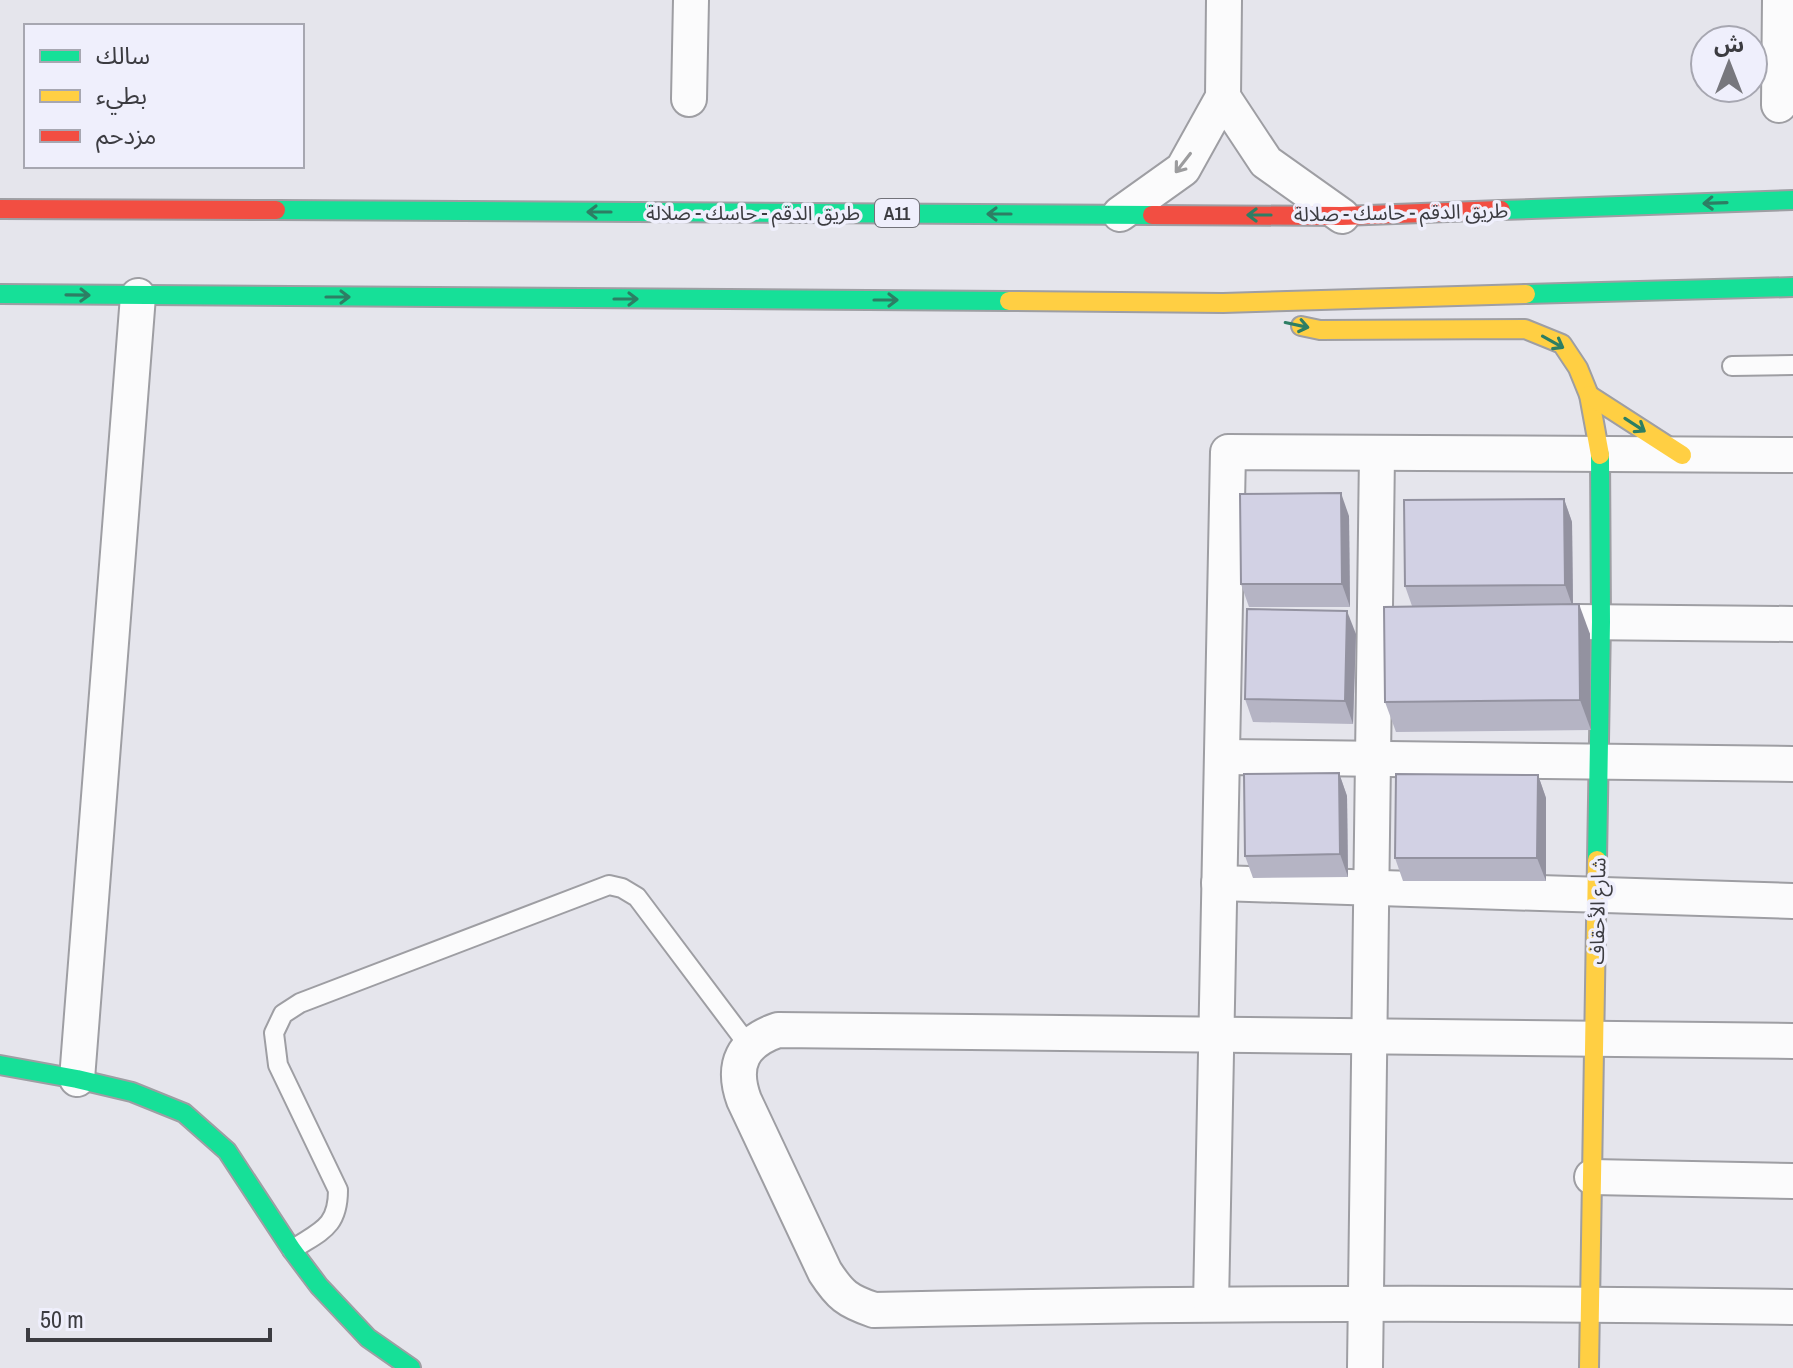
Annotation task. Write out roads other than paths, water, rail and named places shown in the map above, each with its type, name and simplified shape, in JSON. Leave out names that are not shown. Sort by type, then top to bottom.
[{"type":"main road","name":"طريق الدقم - حاسك - صلالة","points":[[0,209],[1342,216],[1793,200]]},
{"type":"main road","points":[[0,294],[1223,303],[1793,287]]},
{"type":"main road","name":"شارع الأحقاف","points":[[1223,303],[1320,330],[1525,329],[1562,344],[1578,368],[1589,395],[1600,455],[1601,622],[1589,1368]]},
{"type":"main road","points":[[1589,395],[1682,455]]},
{"type":"main road","points":[[0,1065],[132,1092],[184,1113],[227,1151],[319,1286],[368,1338],[411,1368]]},
{"type":"street","points":[[689,99],[691,0]]},
{"type":"street","points":[[1120,214],[1183,169],[1223,97],[1224,0]]},
{"type":"street","points":[[1779,105],[1780,0]]},
{"type":"street","points":[[1223,97],[1266,162],[1342,216]]},
{"type":"street","points":[[77,1079],[138,296]]},
{"type":"street","points":[[1211,1304],[1222,757],[1239,618],[1228,452],[1793,455]]},
{"type":"street","points":[[1365,1368],[1377,454]]},
{"type":"street","points":[[1541,621],[1793,624]]},
{"type":"street","points":[[1222,757],[1793,764]]},
{"type":"street","points":[[1219,883],[1793,901]]},
{"type":"street","points":[[1793,1041],[778,1030],[762,1035],[749,1046],[738,1072],[744,1100],[825,1272],[836,1290],[853,1303],[874,1310],[1211,1304],[1590,1303],[1793,1307]]},
{"type":"street","points":[[1592,1177],[1793,1181]]},
{"type":"lane","points":[[1732,366],[1793,365]]},
{"type":"lane","points":[[292,1250],[330,1223],[338,1207],[338,1190],[278,1065],[274,1033],[283,1014],[300,1003],[609,885],[637,897],[749,1046]]}]
